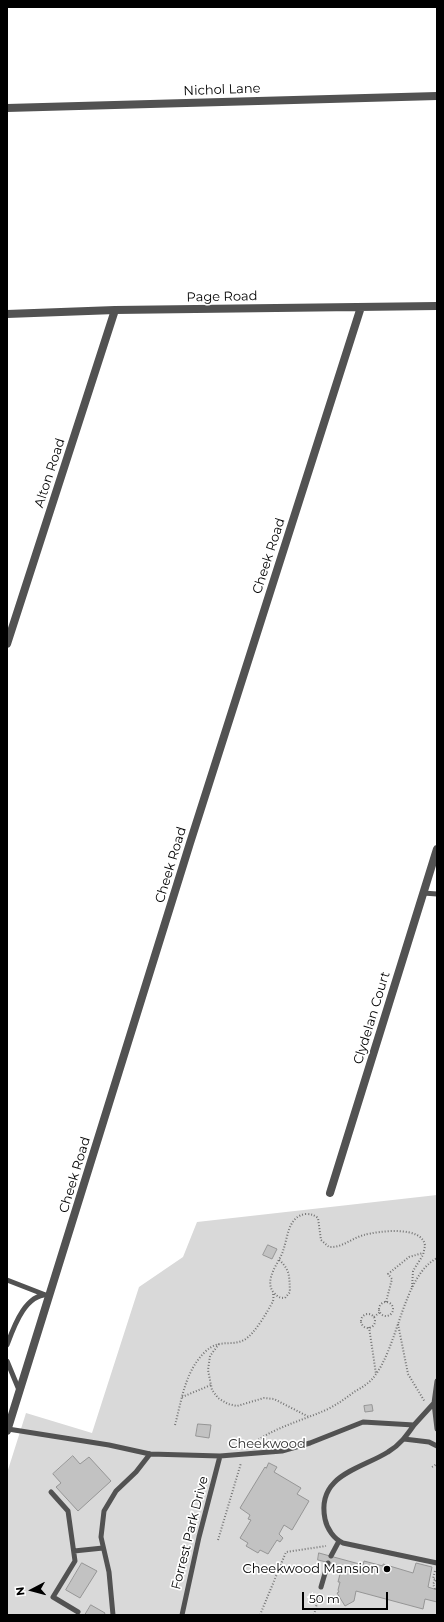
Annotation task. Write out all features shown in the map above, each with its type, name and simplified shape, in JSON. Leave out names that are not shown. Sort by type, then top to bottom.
[{"type":"street","name":"Nichol Lane","points":[[7,108],[437,96]]},
{"type":"street","name":"Page Road","points":[[7,314],[115,310],[437,306]]},
{"type":"street","name":"Cheek Road","points":[[7,1430],[20,1391],[46,1294],[361,308]]},
{"type":"street","name":"Alton Road","points":[[7,644],[115,310]]},
{"type":"street","name":"Clydelan Court","points":[[330,1193],[437,850]]},
{"type":"lane","points":[[423,893],[437,894]]},
{"type":"lane","points":[[7,1280],[46,1294]]},
{"type":"lane","points":[[7,1345],[12,1331],[30,1302],[36,1296],[46,1294]]},
{"type":"lane","points":[[7,1361],[20,1391]]},
{"type":"lane","points":[[437,1381],[434,1403],[437,1429]]},
{"type":"lane","points":[[434,1403],[414,1425],[404,1439],[388,1452],[344,1473],[331,1485],[324,1503],[324,1515],[328,1527],[339,1542],[436,1564]]},
{"type":"lane","name":"Forrest Park Drive","points":[[7,1430],[109,1445],[150,1454],[220,1456],[282,1451],[363,1422],[414,1425]]},
{"type":"lane","points":[[404,1439],[429,1442],[437,1446]]},
{"type":"lane","points":[[113,1615],[109,1572],[103,1548],[101,1531],[107,1503],[116,1491],[136,1472],[150,1454]]},
{"type":"lane","name":"Forrest Park Drive","points":[[182,1615],[199,1537],[220,1456]]},
{"type":"lane","points":[[51,1492],[68,1511],[75,1561],[53,1597],[78,1612]]},
{"type":"lane","points":[[331,1556],[339,1542]]},
{"type":"lane","points":[[74,1551],[103,1548]]},
{"type":"lane","points":[[321,1587],[328,1563]]},
{"type":"path","points":[[175,1425],[187,1378],[193,1367],[209,1348],[220,1343],[244,1341],[264,1317],[273,1299],[271,1277],[279,1260],[293,1221],[307,1214],[318,1218],[321,1240],[329,1247],[337,1247],[363,1235],[378,1232],[401,1231],[409,1232],[420,1237],[424,1243],[424,1253],[413,1271],[412,1288]]},
{"type":"path","points":[[380,1312],[380,1305],[386,1302],[392,1279],[388,1274],[409,1257],[424,1253]]},
{"type":"path","points":[[218,1540],[244,1454],[251,1445],[266,1435],[328,1409],[370,1381],[388,1354],[412,1288],[426,1267],[437,1258]]},
{"type":"path","points":[[273,1299],[287,1297],[290,1290],[288,1269],[279,1260]]},
{"type":"path","points":[[273,1291],[280,1298]]},
{"type":"path","points":[[380,1312],[387,1315],[391,1312],[392,1306],[386,1302]]},
{"type":"path","points":[[374,1317],[380,1312]]},
{"type":"path","points":[[369,1327],[363,1325],[363,1318],[368,1314],[374,1317]]},
{"type":"path","points":[[369,1327],[374,1324],[374,1317]]},
{"type":"path","points":[[398,1324],[405,1364],[410,1378],[426,1404],[434,1403]]},
{"type":"path","points":[[369,1327],[376,1374]]},
{"type":"path","points":[[220,1343],[212,1352],[208,1370],[211,1385],[218,1398],[232,1405],[241,1405],[264,1398],[274,1399],[309,1417]]},
{"type":"path","points":[[182,1397],[211,1385]]},
{"type":"path","points":[[432,1467],[437,1464]]},
{"type":"path","points":[[260,1615],[286,1552],[326,1545],[326,1552]]},
{"type":"path","points":[[435,1589],[434,1584],[437,1580],[433,1580],[436,1564]]},
{"type":"path","points":[[314,1615],[321,1587]]},
{"type":"green space","name":"Cheekwood","points":[[437,1195],[437,1615],[7,1615],[7,1473],[26,1413],[92,1433],[139,1287],[183,1257],[197,1222]]},
{"type":"building","points":[[268,1245],[277,1249],[272,1259],[263,1255]]},
{"type":"building","points":[[372,1405],[373,1411],[365,1412],[364,1406]]},
{"type":"building","points":[[198,1424],[211,1425],[209,1438],[196,1436]]},
{"type":"building","points":[[73,1456],[80,1464],[89,1457],[111,1481],[78,1511],[56,1487],[61,1483],[53,1474]]},
{"type":"building","points":[[269,1463],[277,1467],[274,1472],[301,1488],[297,1494],[309,1501],[292,1530],[284,1525],[279,1534],[283,1538],[280,1542],[277,1540],[268,1554],[260,1550],[258,1553],[246,1546],[248,1543],[240,1538],[251,1520],[248,1519],[250,1515],[240,1508]]},
{"type":"building","points":[[319,1553],[363,1565],[364,1561],[383,1566],[383,1564],[413,1573],[416,1563],[432,1567],[428,1587],[437,1590],[437,1602],[425,1599],[423,1609],[356,1591],[354,1601],[345,1606],[337,1593],[339,1592],[340,1582],[338,1582],[342,1566],[318,1560]]},
{"type":"building","points":[[82,1563],[97,1571],[80,1598],[66,1590]]},
{"type":"building","points":[[91,1605],[105,1613],[104,1615],[85,1615]]},
{"type":"place","name":"Cheekwood Mansion","points":[[387,1569]]}]
